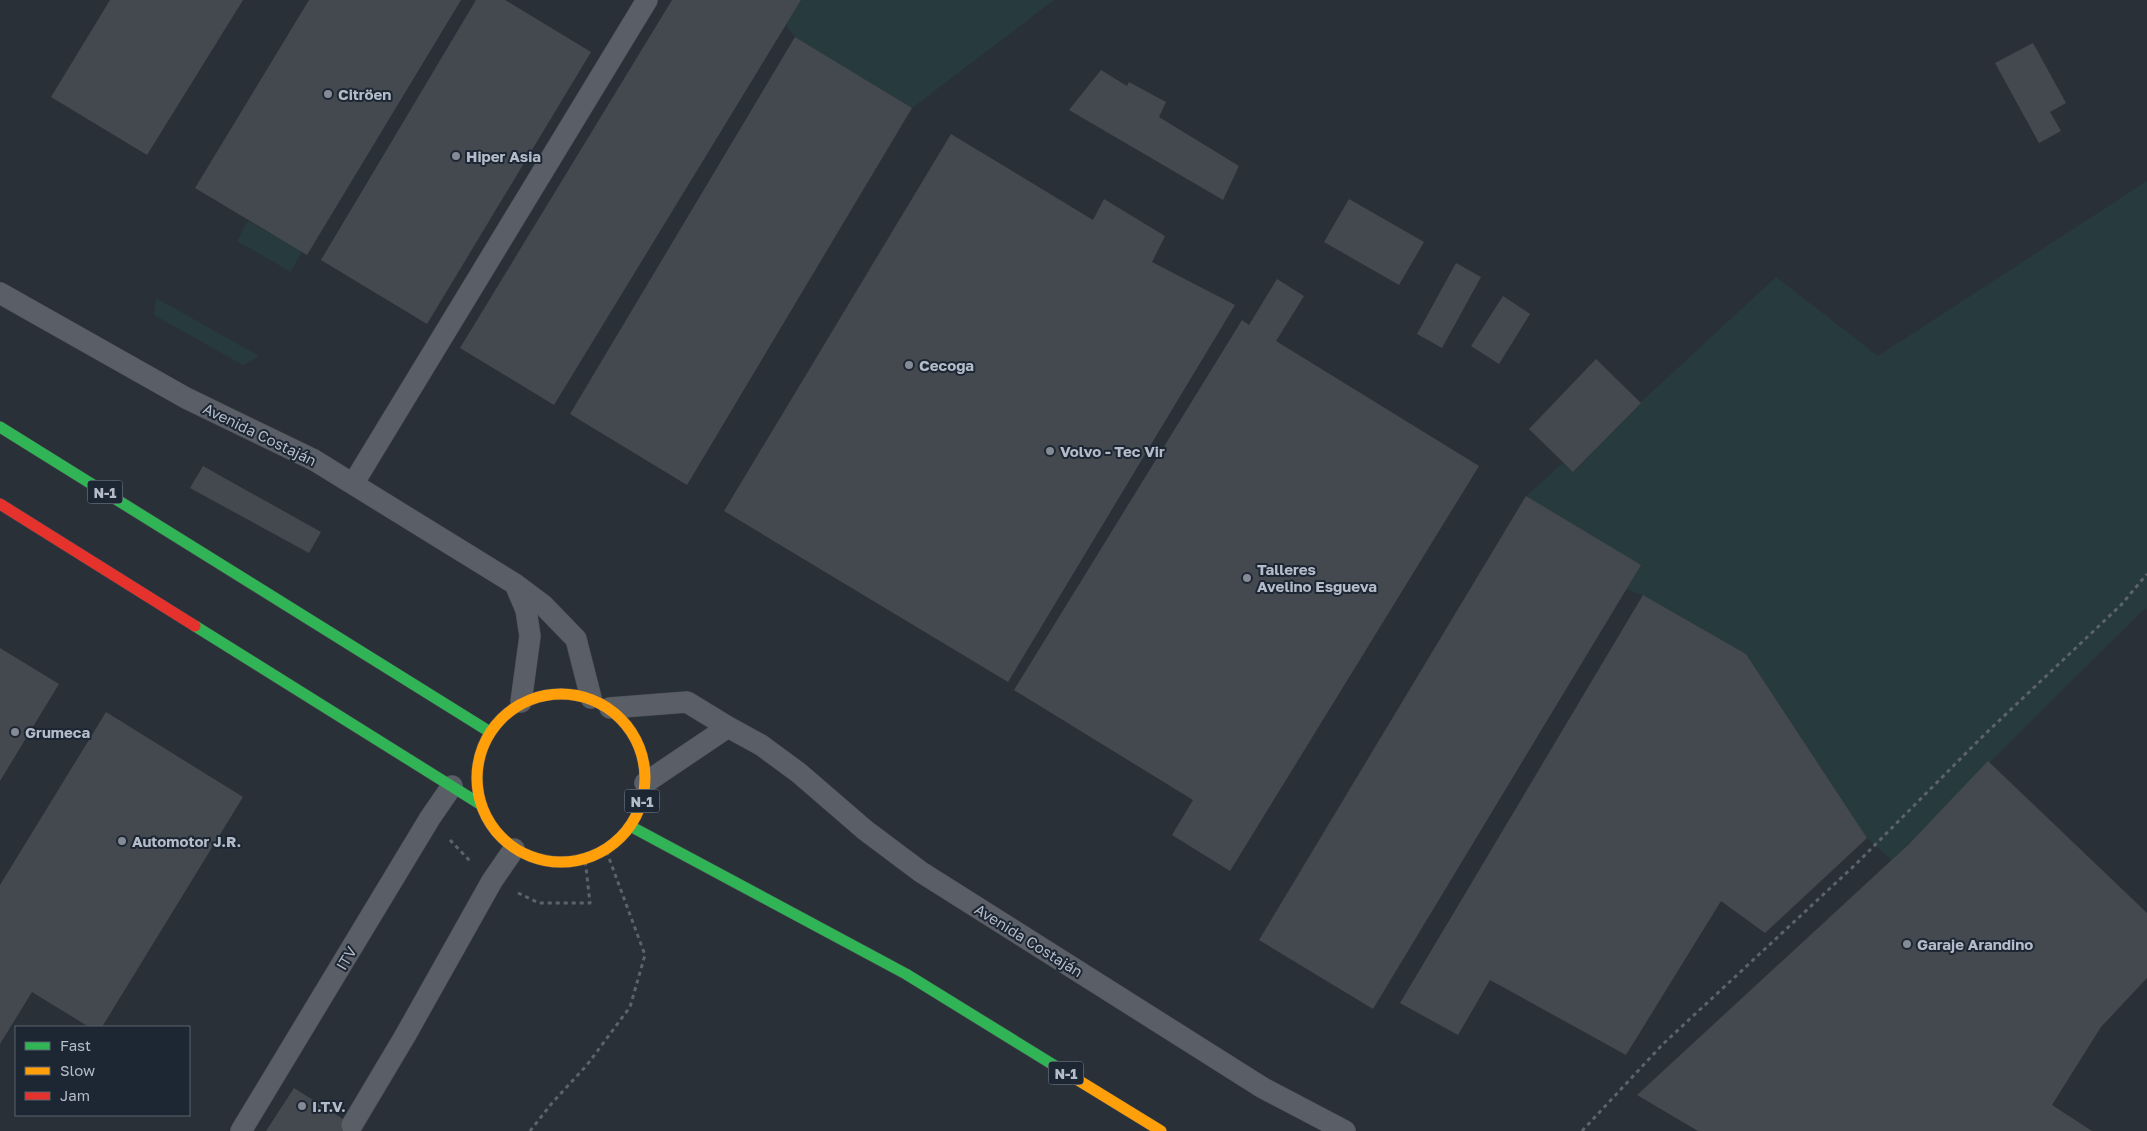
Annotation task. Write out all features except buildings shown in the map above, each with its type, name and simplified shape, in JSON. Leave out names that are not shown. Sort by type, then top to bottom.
[{"type":"main road","name":"N-1","points":[[0,427],[490,732]]},
{"type":"main road","points":[[0,504],[480,804]]},
{"type":"main road","name":"N-1","points":[[568,693],[600,703],[630,728],[643,754],[645,783],[641,806],[630,826],[606,850],[585,859],[567,862],[548,862],[530,858],[514,849],[495,831],[480,804],[476,780],[479,754],[490,732],[504,715],[521,702],[544,694],[568,693]]},
{"type":"main road","name":"N-1","points":[[630,826],[906,974],[1161,1131]]},
{"type":"lane","points":[[353,484],[647,0]]},
{"type":"lane","name":"Avenida Costaján","points":[[0,293],[186,398],[314,460],[515,584],[543,605],[576,639],[600,703],[687,702],[728,727],[761,744],[865,830],[921,872],[1263,1088],[1345,1131]]},
{"type":"lane","points":[[515,584],[526,610],[530,636],[521,702]]},
{"type":"lane","points":[[645,783],[728,727]]},
{"type":"lane","name":"ITV","points":[[241,1131],[430,818],[452,786]]},
{"type":"lane","points":[[352,1124],[410,1028],[492,881],[514,849]]},
{"type":"path","points":[[1582,1131],[1663,1044],[1854,865],[1985,734],[2121,604],[2147,574]]},
{"type":"path","points":[[530,1131],[552,1103],[587,1065],[630,1007],[645,955],[606,850]]},
{"type":"green space","points":[[801,0],[1054,0],[912,108],[795,37],[786,25]]},
{"type":"green space","points":[[2147,181],[2147,611],[2145,608],[1892,860],[1867,838],[1746,654],[1643,595],[1626,589],[1640,565],[1526,496],[1563,463],[1574,472],[1641,402],[1776,277],[1878,356]]},
{"type":"green space","points":[[248,221],[302,251],[291,272],[237,241]]},
{"type":"green space","points":[[156,298],[259,356],[243,365],[154,315]]},
{"type":"traffic: fast","points":[[0,427],[490,732]]},
{"type":"traffic: fast","points":[[195,626],[480,804]]},
{"type":"traffic: fast","points":[[630,826],[906,974],[1073,1077]]},
{"type":"traffic: slow","points":[[569,694],[593,700],[621,718],[631,731],[642,753],[645,778],[642,803],[631,825],[621,838],[608,848],[586,859],[553,862],[536,859],[521,852],[507,843],[496,832],[480,803],[477,770],[480,753],[487,738],[496,724],[507,713],[536,697],[569,694]]},
{"type":"traffic: slow","points":[[1073,1077],[1161,1131]]},
{"type":"traffic: jam","points":[[0,504],[195,626]]},
{"type":"place","name":"Citröen","points":[[328,94]]},
{"type":"place","name":"Hiper Asia","points":[[456,156]]},
{"type":"place","name":"Cecoga","points":[[909,365]]},
{"type":"place","name":"Volvo - Tec Vir","points":[[1050,451]]},
{"type":"place","name":"Talleres Avelino Esgueva","points":[[1247,578]]},
{"type":"place","name":"Grumeca","points":[[15,732]]},
{"type":"place","name":"Automotor J.R.","points":[[122,841]]},
{"type":"place","name":"Garaje Arandino","points":[[1907,944]]},
{"type":"place","name":"I.T.V.","points":[[302,1106]]}]
